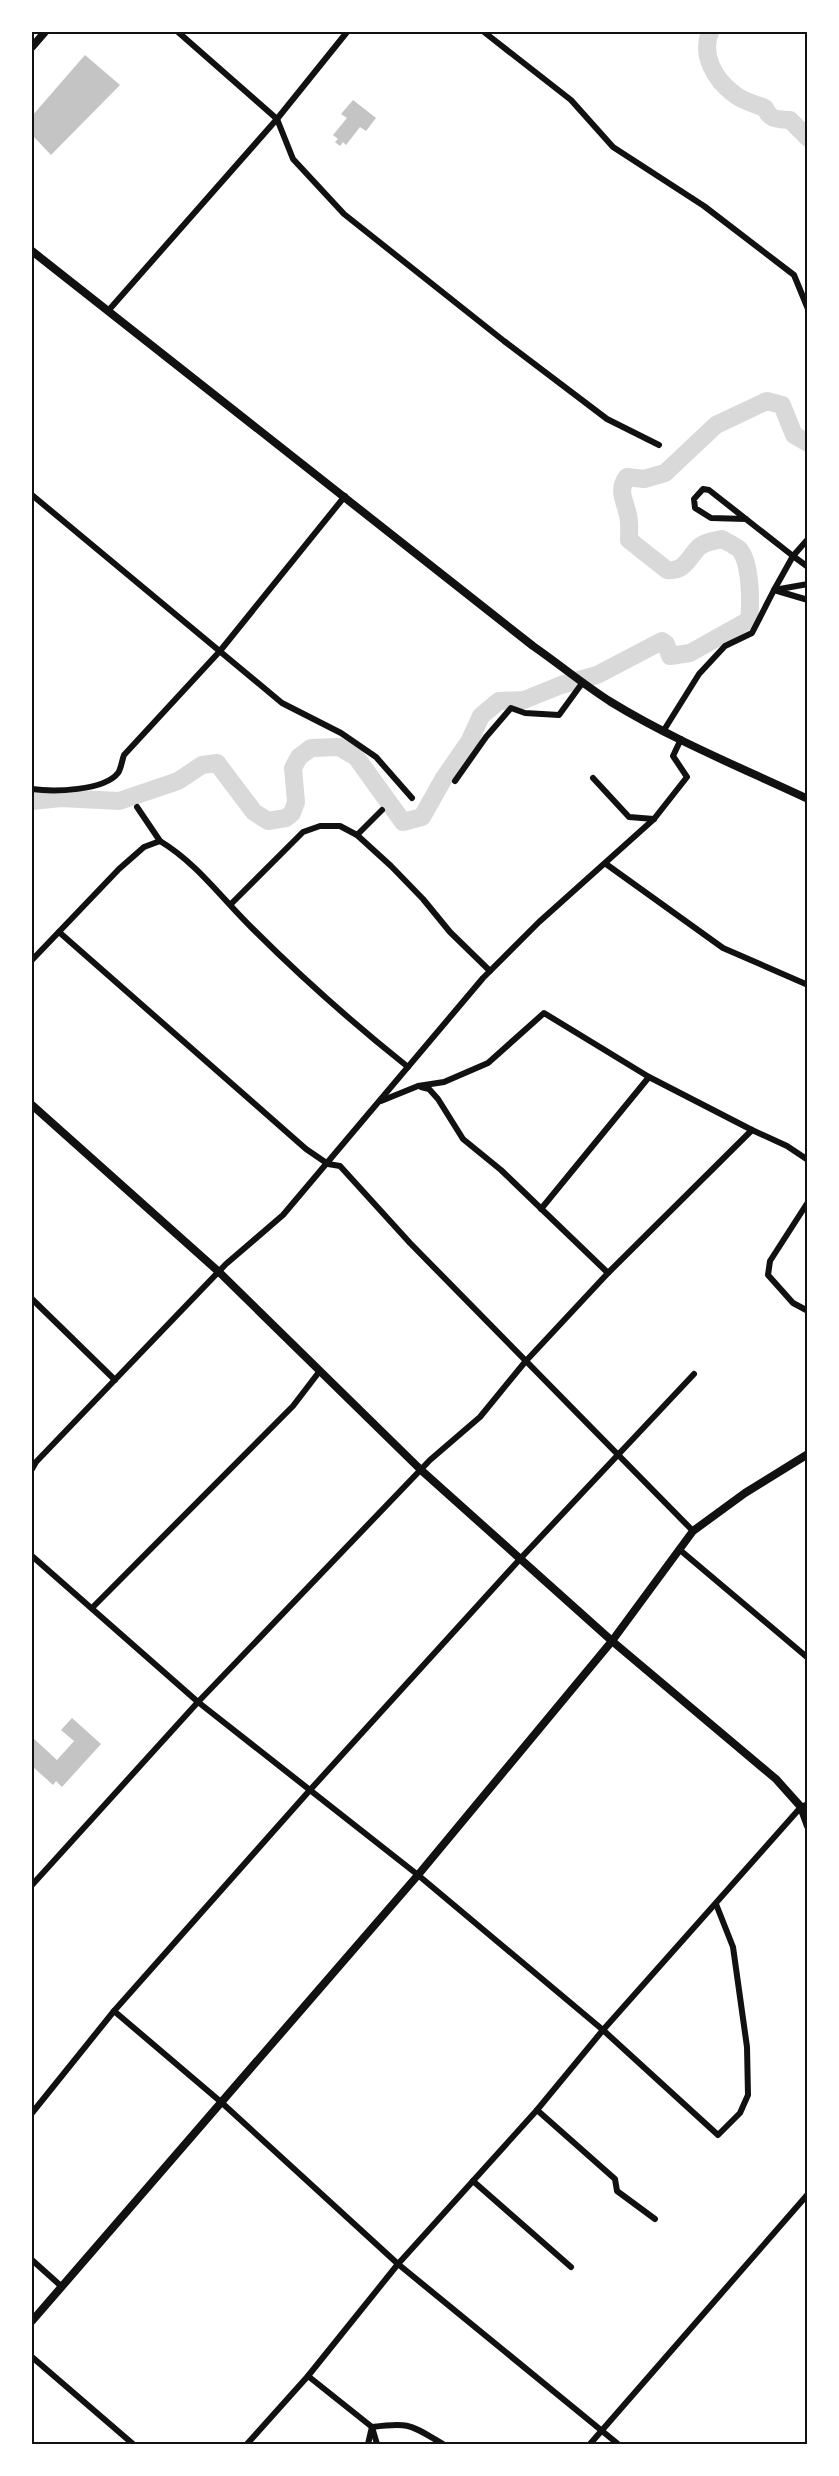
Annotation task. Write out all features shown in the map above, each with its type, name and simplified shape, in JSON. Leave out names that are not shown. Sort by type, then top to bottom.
[{"type":"main road","points":[[32,47],[45,32]]},
{"type":"main road","points":[[32,251],[533,646],[611,702],[681,739],[807,799]]},
{"type":"street","points":[[178,32],[277,119],[293,159],[344,214],[504,341],[607,419],[659,446]]},
{"type":"street","points":[[108,311],[277,119],[347,32]]},
{"type":"street","points":[[484,32],[571,100],[613,147],[704,206],[794,274],[807,309]]},
{"type":"street","points":[[746,519],[711,518],[695,508],[694,500],[704,489],[710,490],[807,567]]},
{"type":"street","points":[[32,495],[282,703],[341,733],[376,757],[412,798]]},
{"type":"street","points":[[32,789],[101,786],[119,773],[124,755],[220,651],[345,496]]},
{"type":"street","points":[[664,730],[699,674],[725,646],[752,633],[793,556],[807,539]]},
{"type":"street","points":[[774,590],[807,584]]},
{"type":"street","points":[[774,590],[807,600]]},
{"type":"street","points":[[455,781],[486,737],[511,708],[525,714],[559,715],[587,685]]},
{"type":"street","points":[[32,1469],[36,1462],[219,1272],[284,1215],[445,1021],[490,971],[539,922],[654,819],[687,777],[673,756],[681,739]]},
{"type":"street","points":[[593,778],[629,817],[654,819]]},
{"type":"street","points":[[137,807],[160,841],[198,870],[291,966],[408,1066]]},
{"type":"street","points":[[357,835],[382,810]]},
{"type":"street","points":[[231,904],[303,832],[320,826],[340,826],[357,835],[423,898],[450,932],[490,971]]},
{"type":"street","points":[[32,959],[119,869],[144,847],[160,841]]},
{"type":"street","points":[[606,864],[723,948],[807,985]]},
{"type":"street","points":[[59,932],[306,1149],[328,1164],[340,1166],[410,1243],[693,1532]]},
{"type":"street","points":[[378,1102],[418,1086],[444,1082],[488,1063],[544,1013],[649,1077],[787,1146],[807,1160]]},
{"type":"street","points":[[541,1209],[649,1077]]},
{"type":"street","points":[[418,1086],[429,1089],[464,1139],[501,1170],[608,1273]]},
{"type":"street","points":[[32,1105],[219,1272],[421,1470],[612,1641],[804,1805],[807,1826]]},
{"type":"street","points":[[32,1885],[198,1702],[421,1470],[480,1417],[525,1362],[608,1273],[752,1130]]},
{"type":"street","points":[[807,1202],[770,1261],[768,1275],[793,1304],[807,1311]]},
{"type":"street","points":[[32,1299],[115,1380]]},
{"type":"street","points":[[92,1608],[293,1406],[319,1372]]},
{"type":"street","points":[[32,2113],[114,2011],[310,1790],[616,1455],[694,1374]]},
{"type":"street","points":[[32,2321],[418,1875],[612,1641],[693,1532],[745,1493],[807,1454]]},
{"type":"street","points":[[680,1550],[807,1658]]},
{"type":"street","points":[[32,1556],[198,1702],[418,1875],[603,2030],[718,2135],[740,2114],[748,2095],[747,2047],[733,1947],[716,1904]]},
{"type":"street","points":[[247,2445],[308,2376],[398,2264],[537,2110],[603,2030],[804,1805]]},
{"type":"street","points":[[114,2011],[221,2102],[398,2264],[618,2445]]},
{"type":"street","points":[[537,2110],[615,2179],[616,2191],[655,2219]]},
{"type":"street","points":[[473,2181],[571,2266]]},
{"type":"street","points":[[590,2445],[807,2194]]},
{"type":"street","points":[[32,2260],[61,2286]]},
{"type":"street","points":[[32,2357],[133,2445]]},
{"type":"street","points":[[308,2376],[372,2427],[377,2445]]},
{"type":"street","points":[[372,2427],[409,2425],[443,2445]]},
{"type":"street","points":[[368,2445],[372,2427]]},
{"type":"building","points":[[85,55],[120,85],[51,155],[32,135],[32,116]]},
{"type":"building","points":[[353,100],[376,118],[366,131],[360,127],[346,145],[343,142],[340,146],[335,142],[338,139],[333,135],[347,118],[341,114]]},
{"type":"building","points":[[72,1718],[101,1744],[62,1787],[56,1781],[53,1785],[32,1766],[32,1737],[57,1760],[74,1741],[61,1730]]},
{"type":"waterway","points":[[710,32],[708,58],[715,74],[727,88],[737,96],[765,108],[772,117],[790,120],[808,138]]},
{"type":"waterway","points":[[32,801],[61,798],[119,801],[178,781],[202,765],[217,763],[254,812],[268,821],[286,818],[292,813],[296,802],[293,768],[299,757],[311,748],[339,747],[356,757],[403,822],[422,817],[444,778],[469,742],[481,716],[499,701],[524,700],[561,685],[597,675],[662,641],[666,644],[670,656],[690,653],[749,620],[748,573],[739,549],[722,539],[709,542],[698,548],[682,567],[667,570],[629,540],[629,518],[622,491],[627,477],[644,479],[665,473],[716,425],[767,401],[782,405],[794,435],[808,443]]}]
